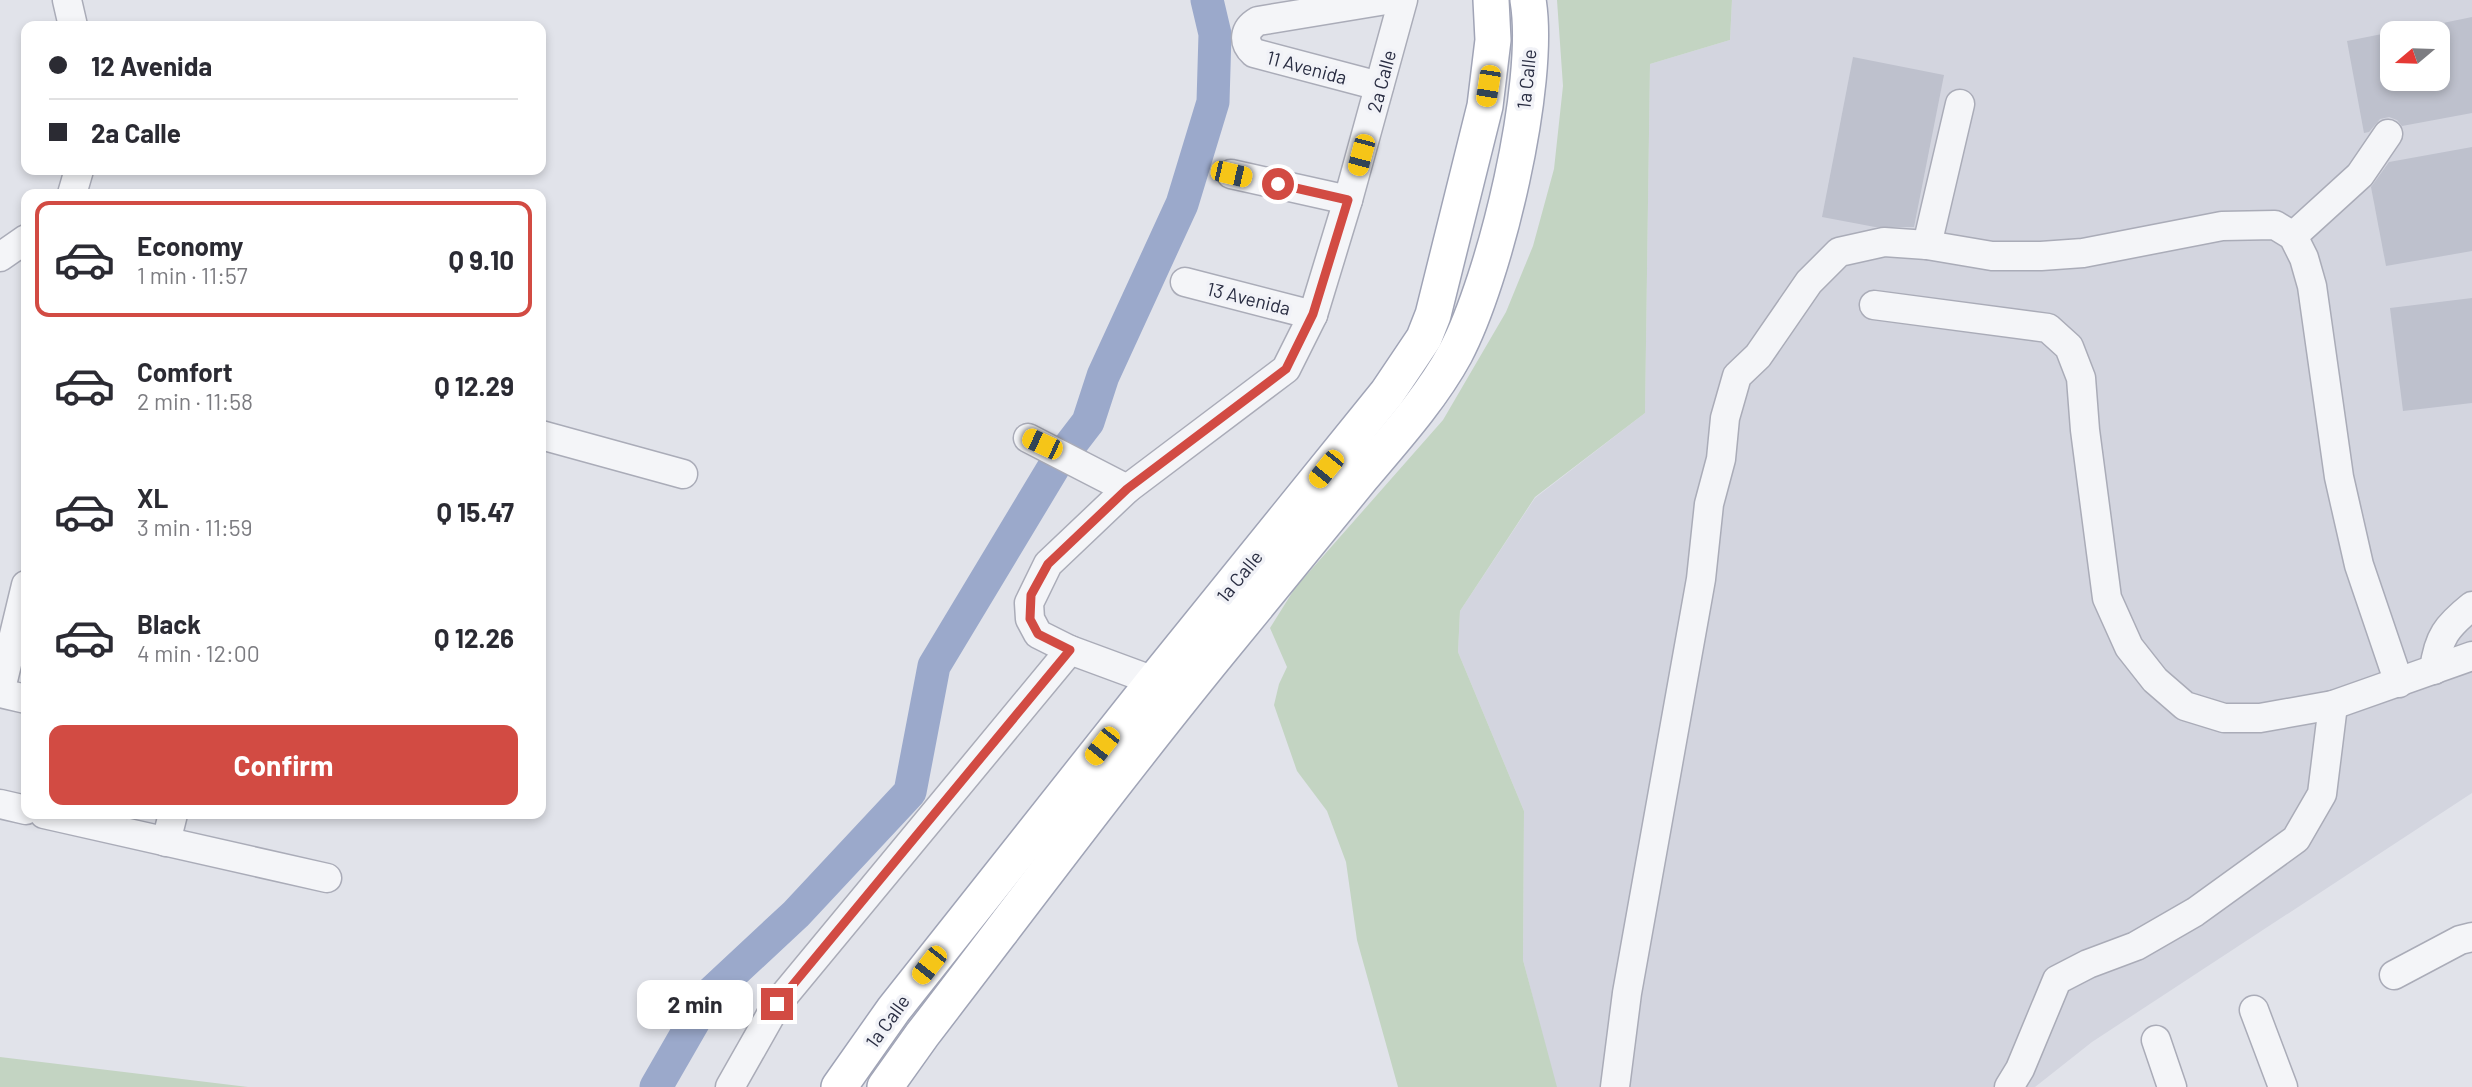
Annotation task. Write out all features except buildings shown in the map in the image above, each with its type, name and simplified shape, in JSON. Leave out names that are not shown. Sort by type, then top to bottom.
[{"type":"main road","name":"1a Calle","points":[[839,1087],[894,1009],[1360,427],[1424,338],[1433,315],[1485,106],[1493,40],[1492,0]]},
{"type":"main road","name":"1a Calle","points":[[885,1087],[1177,702],[1382,454],[1454,355],[1470,320],[1507,200],[1523,110],[1529,57],[1528,0]]},
{"type":"street","points":[[67,0],[72,21]]},
{"type":"street","name":"11 Avenida","points":[[1380,86],[1254,53],[1247,44],[1246,36],[1249,28],[1258,20],[1386,0]]},
{"type":"street","name":"2a Calle","points":[[1070,650],[1038,634],[1030,619],[1031,595],[1048,564],[1127,489],[1286,369],[1313,314],[1348,200],[1403,0]]},
{"type":"street","points":[[1927,245],[1960,104]]},
{"type":"street","points":[[2293,236],[2360,175],[2388,134]]},
{"type":"street","points":[[1231,174],[1348,200]]},
{"type":"street","points":[[1615,1087],[1627,993],[1701,579],[1709,504],[1721,458],[1725,418],[1737,376],[1758,356],[1809,282],[1839,252],[1884,242],[1927,245],[1992,256],[2041,256],[2083,253],[2222,226],[2275,225],[2293,236],[2304,258],[2312,286],[2339,477],[2356,553],[2399,682]]},
{"type":"street","points":[[0,257],[21,242]]},
{"type":"street","name":"13 Avenida","points":[[1185,282],[1313,314]]},
{"type":"street","points":[[1874,305],[2048,328],[2069,347],[2081,378],[2085,430],[2107,598],[2129,647],[2155,680],[2185,706],[2224,718],[2260,718],[2333,705],[2472,656]]},
{"type":"street","points":[[546,436],[683,474]]},
{"type":"street","points":[[1028,438],[1127,489]]},
{"type":"street","points":[[21,606],[0,693],[21,698]]},
{"type":"street","points":[[2434,670],[2436,649],[2449,625],[2472,606]]},
{"type":"street","points":[[730,1087],[777,1004],[1070,650],[1154,681]]},
{"type":"street","points":[[2009,1087],[2020,1069],[2057,980],[2088,964],[2136,946],[2195,912],[2296,839],[2322,794],[2333,705]]},
{"type":"street","points":[[0,804],[21,809]]},
{"type":"street","points":[[66,819],[327,878]]},
{"type":"street","points":[[166,842],[172,819]]},
{"type":"street","points":[[2394,975],[2460,940],[2472,937]]},
{"type":"street","points":[[2254,1010],[2283,1087]]},
{"type":"street","points":[[2156,1040],[2172,1087]]},
{"type":"shaded area","points":[[1732,0],[2472,0],[2472,793],[2092,1042],[2035,1087],[1556,1087],[1523,960],[1524,811],[1458,652],[1460,611],[1535,498],[1645,413],[1650,64],[1730,40]]},
{"type":"green space","points":[[1557,0],[1732,0],[1730,40],[1650,64],[1645,413],[1535,497],[1460,611],[1458,652],[1524,811],[1523,960],[1557,1087],[1398,1087],[1357,940],[1346,862],[1327,811],[1297,771],[1274,705],[1287,667],[1270,628],[1295,588],[1443,420],[1506,312],[1533,246],[1554,169],[1563,86]]},
{"type":"green space","points":[[0,1057],[248,1087],[0,1087]]},
{"type":"waterway","points":[[656,1087],[709,995],[796,914],[910,792],[934,666],[1055,465],[1088,422],[1103,376],[1182,204],[1213,102],[1215,34],[1207,0]]},
{"type":"route","points":[[777,1004],[1070,650],[1038,634],[1030,619],[1028,611],[1031,595],[1048,564],[1127,489],[1286,369],[1313,314],[1348,200],[1278,184]]}]
